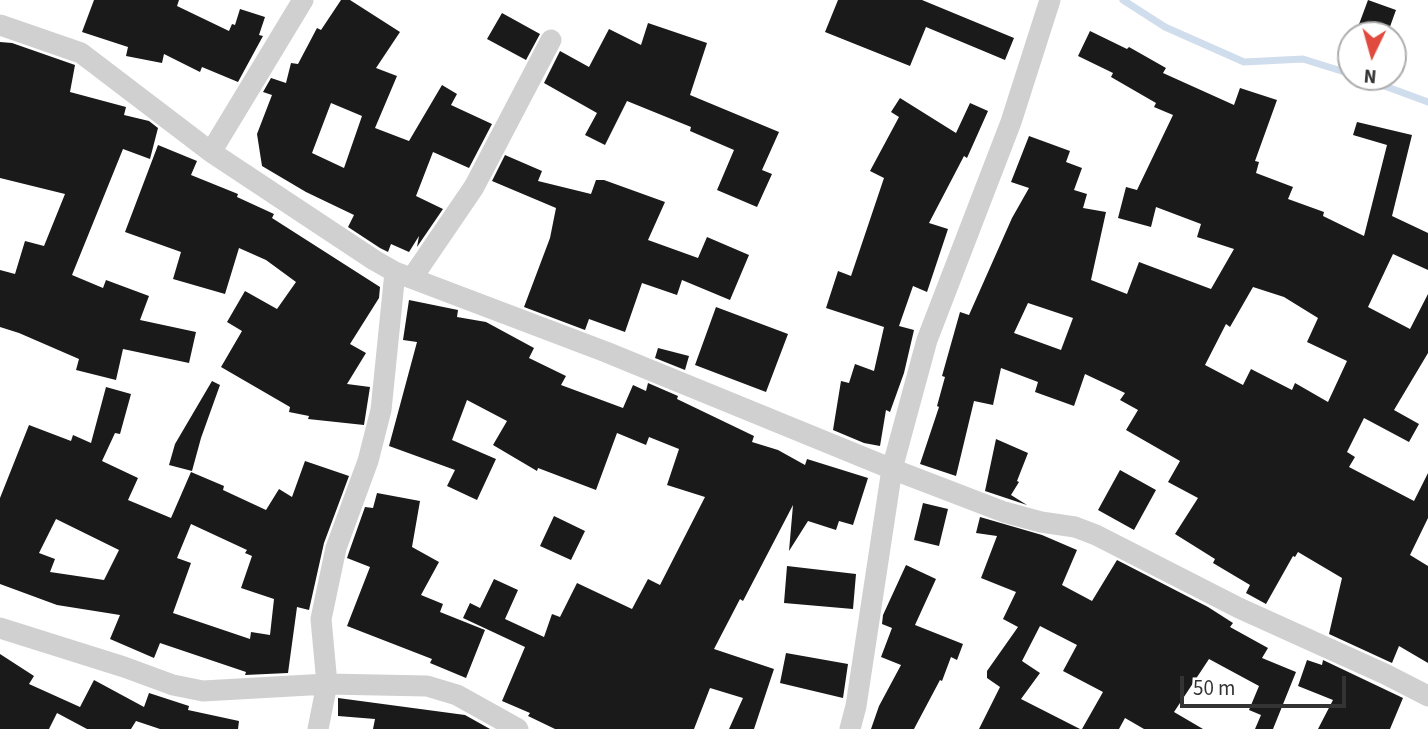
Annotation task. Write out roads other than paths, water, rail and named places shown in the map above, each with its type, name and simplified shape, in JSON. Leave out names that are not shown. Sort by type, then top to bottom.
[{"type":"street","points":[[211,152],[303,0]]},
{"type":"street","points":[[850,729],[856,706],[892,469],[928,340],[1010,122],[1050,0]]},
{"type":"street","points":[[0,25],[80,53],[211,152],[374,260],[403,275],[593,347],[1004,512],[1041,522],[1075,527],[1096,535],[1239,608],[1428,696]]},
{"type":"street","points":[[318,729],[327,684],[321,619],[336,548],[368,461],[381,410],[403,275],[474,187],[551,40]]},
{"type":"street","points":[[0,628],[173,685],[203,691],[327,684],[427,685],[457,695],[518,729]]},
{"type":"waterway","points":[[1123,0],[1165,27],[1244,62],[1303,59],[1337,70]]},
{"type":"waterway","points":[[1398,91],[1428,102]]}]
